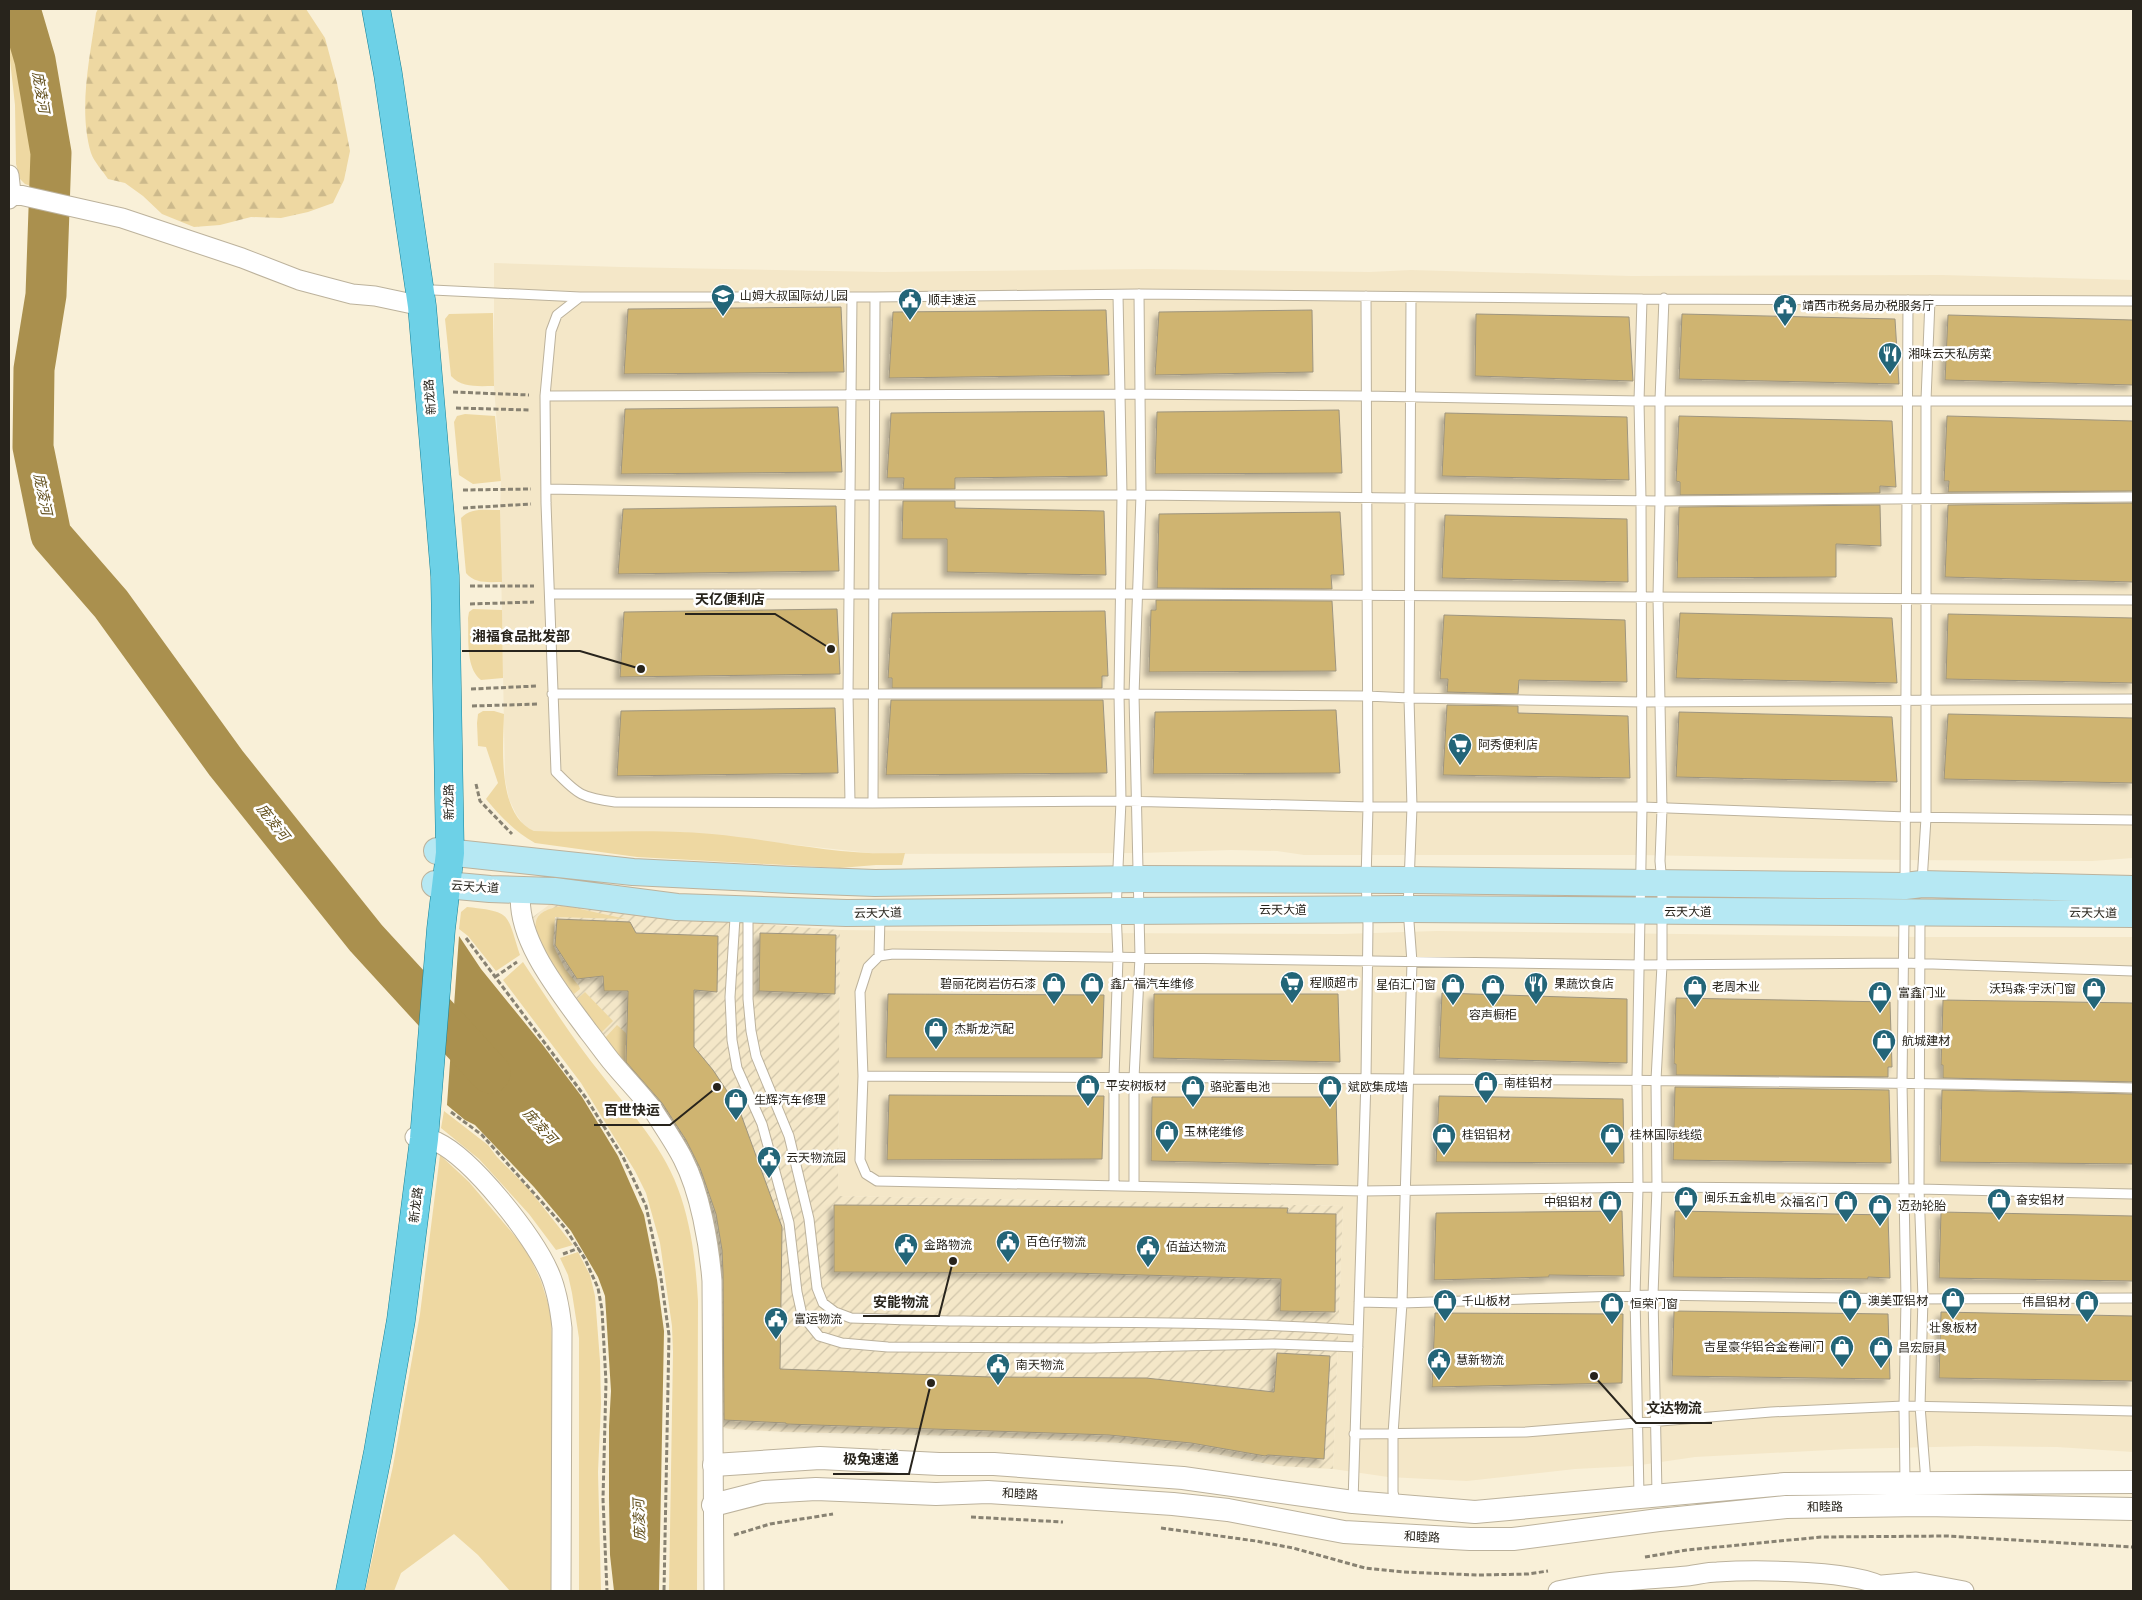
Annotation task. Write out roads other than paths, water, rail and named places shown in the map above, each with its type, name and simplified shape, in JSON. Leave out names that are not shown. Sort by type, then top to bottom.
[{"type":"main road","name":"新龙路","points":[[368,9],[423,300]]},
{"type":"main road","name":"新龙路","points":[[350,1591],[378,1452],[401,1320],[420,1131],[445,930],[441,884],[444,852],[439,649],[423,300],[376,9]]},
{"type":"main road","name":"云天大道","points":[[444,852],[574,864],[633,872],[793,880],[875,882],[1409,880],[1651,884],[1913,898],[2133,914]]},
{"type":"main road","name":"云天大道","points":[[441,884],[554,891],[677,907],[880,913],[1408,909],[1651,912],[2133,889]]},
{"type":"main road","name":"新龙路","points":[[340,1591],[370,1450],[420,1131]]},
{"type":"street","points":[[13,191],[99,212],[242,258],[299,280],[352,294],[423,300]]},
{"type":"street","points":[[521,890],[519,903],[526,931],[542,963],[570,1006],[610,1060],[652,1110],[683,1160],[706,1233],[710,1256],[714,1465],[714,1591]]},
{"type":"street","points":[[420,1131],[448,1149],[485,1184],[528,1237],[548,1271],[555,1288],[560,1307],[562,1328],[561,1591]]},
{"type":"street","name":"和睦路","points":[[714,1465],[820,1458],[939,1464],[994,1464],[1184,1478],[1352,1502],[1475,1512],[1785,1484],[2133,1482]]},
{"type":"street","name":"和睦路","points":[[713,1505],[764,1492],[816,1489],[936,1494],[988,1492],[1174,1504],[1228,1510],[1344,1532],[1470,1539],[1513,1539],[1659,1520],[1786,1508],[1923,1505],[2133,1509]]},
{"type":"street","points":[[1558,1591],[1605,1582],[1715,1572],[1768,1571],[1851,1577],[1885,1588],[1916,1582],[1964,1591]]},
{"type":"lane","points":[[423,300],[580,297],[875,297],[1139,294],[2133,301]]},
{"type":"lane","points":[[1134,1186],[1134,1078],[1140,958],[1128,911],[1128,880],[1138,802],[1134,695],[1136,594],[1141,495],[1139,294]]},
{"type":"lane","points":[[1114,1186],[1114,1078],[1118,957],[1128,911],[1128,880],[1120,801],[1119,694],[1122,495],[1118,295]]},
{"type":"lane","points":[[1352,1502],[1363,1191],[1368,960],[1366,910],[1368,807],[1366,296]]},
{"type":"lane","points":[[580,297],[557,315],[550,331],[545,396],[546,503],[556,772],[570,787],[588,799],[615,802],[850,802],[873,804],[1120,801],[1368,807],[1642,807],[1907,818],[2133,820]]},
{"type":"lane","points":[[850,802],[848,694],[852,297]]},
{"type":"lane","points":[[873,804],[873,395],[875,297]]},
{"type":"lane","points":[[1396,1506],[1393,1492],[1394,1434],[1402,1302],[1412,962],[1408,909],[1412,807],[1409,698],[1409,396],[1411,297]]},
{"type":"lane","points":[[1648,1495],[1637,1424],[1635,1296],[1638,1188],[1637,1080],[1640,965],[1651,912],[1651,884],[1660,861],[1662,809],[1658,597],[1660,400],[1664,298]]},
{"type":"lane","points":[[1642,299],[1639,401],[1642,807],[1651,884],[1651,912],[1662,965],[1656,1080],[1657,1187],[1653,1295],[1654,1423],[1648,1495]]},
{"type":"lane","points":[[1908,300],[1906,400],[1908,499],[1907,818],[1920,964],[1919,1189],[1923,1298],[1916,1482]]},
{"type":"lane","points":[[1916,1482],[1904,1406],[1906,1299],[1902,1082],[1904,963],[1926,818],[1928,597],[1926,400],[1930,300]]},
{"type":"lane","points":[[545,396],[1120,394],[1409,396],[1639,401],[2133,401]]},
{"type":"lane","points":[[547,489],[874,495],[1141,495],[1660,501],[2133,497]]},
{"type":"lane","points":[[550,594],[1409,595],[1928,597],[2133,600]]},
{"type":"lane","points":[[552,694],[1119,694],[1367,696],[1642,702],[2133,699]]},
{"type":"lane","points":[[1357,1330],[1274,1324],[1039,1320],[963,1322],[851,1318],[835,1312],[823,1303],[817,1288],[809,1219],[789,1136],[756,1056],[748,1000],[750,919],[740,910],[735,918],[730,997],[732,1040],[737,1068],[762,1124],[790,1223],[796,1292],[802,1315],[820,1336],[842,1343],[888,1347],[1091,1348],[1275,1344],[1358,1347]]},
{"type":"lane","points":[[879,956],[880,913]]},
{"type":"lane","points":[[2133,971],[1904,963],[1640,965],[893,954],[879,956],[868,968],[860,992],[863,1076],[860,1160],[866,1174],[877,1181],[1363,1191],[1657,1187],[1919,1189],[2133,1194]]},
{"type":"lane","points":[[863,1076],[1902,1082],[2133,1088]]},
{"type":"lane","points":[[1359,1302],[1653,1295],[1906,1299],[2133,1298]]},
{"type":"lane","points":[[1354,1434],[1526,1432],[1771,1412],[1904,1406],[2133,1410]]},
{"type":"water","points":[[459,936],[481,969],[582,1097],[618,1156],[644,1215],[657,1280],[664,1331],[659,1591],[614,1591],[610,1555],[609,1498],[611,1391],[605,1296],[598,1277],[571,1231],[534,1187],[475,1125],[465,1120],[447,1105]]},
{"type":"waterway","name":"庞凌河","points":[[20,9],[35,60],[51,153],[46,295],[34,369],[33,447],[51,535],[111,604],[226,763],[366,938],[490,1073]]},
{"type":"place","name":"山姆大叔国际幼儿园","points":[[723,317]]},
{"type":"place","name":"顺丰速运","points":[[910,321]]},
{"type":"place","name":"靖西市税务局办税服务厅","points":[[1785,327]]},
{"type":"place","name":"湘味云天私房菜","points":[[1890,375]]},
{"type":"place","name":"天亿便利店","points":[[831,649]]},
{"type":"place","name":"湘福食品批发部","points":[[641,669]]},
{"type":"place","name":"阿秀便利店","points":[[1460,766]]},
{"type":"place","name":"程顺超市","points":[[1292,1004]]},
{"type":"place","name":"碧丽花岗岩仿石漆","points":[[1054,1005]]},
{"type":"place","name":"鑫广福汽车维修","points":[[1092,1005]]},
{"type":"place","name":"果蔬饮食店","points":[[1536,1005]]},
{"type":"place","name":"星佰汇门窗","points":[[1453,1006]]},
{"type":"place","name":"容声橱柜","points":[[1493,1007]]},
{"type":"place","name":"老周木业","points":[[1695,1008]]},
{"type":"place","name":"沃玛森·宇沃门窗","points":[[2094,1010]]},
{"type":"place","name":"富鑫门业","points":[[1880,1014]]},
{"type":"place","name":"杰斯龙汽配","points":[[936,1050]]},
{"type":"place","name":"航城建材","points":[[1884,1062]]},
{"type":"place","name":"百世快运","points":[[717,1087]]},
{"type":"place","name":"南桂铝材","points":[[1486,1104]]},
{"type":"place","name":"平安树板材","points":[[1088,1107]]},
{"type":"place","name":"骆驼蓄电池","points":[[1193,1108]]},
{"type":"place","name":"斌欧集成墙","points":[[1330,1108]]},
{"type":"place","name":"生辉汽车修理","points":[[736,1121]]},
{"type":"place","name":"玉林佬维修","points":[[1167,1153]]},
{"type":"place","name":"桂铝铝材","points":[[1444,1156]]},
{"type":"place","name":"桂林国际线缆","points":[[1612,1156]]},
{"type":"place","name":"云天物流园","points":[[769,1179]]},
{"type":"place","name":"闽乐五金机电","points":[[1686,1219]]},
{"type":"place","name":"奋安铝材","points":[[1999,1221]]},
{"type":"place","name":"中铝铝材","points":[[1610,1223]]},
{"type":"place","name":"众福名门","points":[[1846,1223]]},
{"type":"place","name":"迈劲轮胎","points":[[1880,1227]]},
{"type":"place","name":"安能物流","points":[[953,1261]]},
{"type":"place","name":"百色仔物流","points":[[1008,1263]]},
{"type":"place","name":"金路物流","points":[[906,1266]]},
{"type":"place","name":"佰益达物流","points":[[1148,1268]]},
{"type":"place","name":"壮象板材","points":[[1953,1320]]},
{"type":"place","name":"千山板材","points":[[1445,1322]]},
{"type":"place","name":"澳美亚铝材","points":[[1850,1322]]},
{"type":"place","name":"伟昌铝材","points":[[2087,1323]]},
{"type":"place","name":"恒荣门窗","points":[[1612,1325]]},
{"type":"place","name":"富运物流","points":[[776,1340]]},
{"type":"place","name":"吉星豪华铝合金卷闸门","points":[[1842,1368]]},
{"type":"place","name":"昌宏厨具","points":[[1881,1369]]},
{"type":"place","name":"文达物流","points":[[1594,1376]]},
{"type":"place","name":"慧新物流","points":[[1439,1381]]},
{"type":"place","name":"极兔速递","points":[[931,1383]]},
{"type":"place","name":"南天物流","points":[[998,1386]]}]
